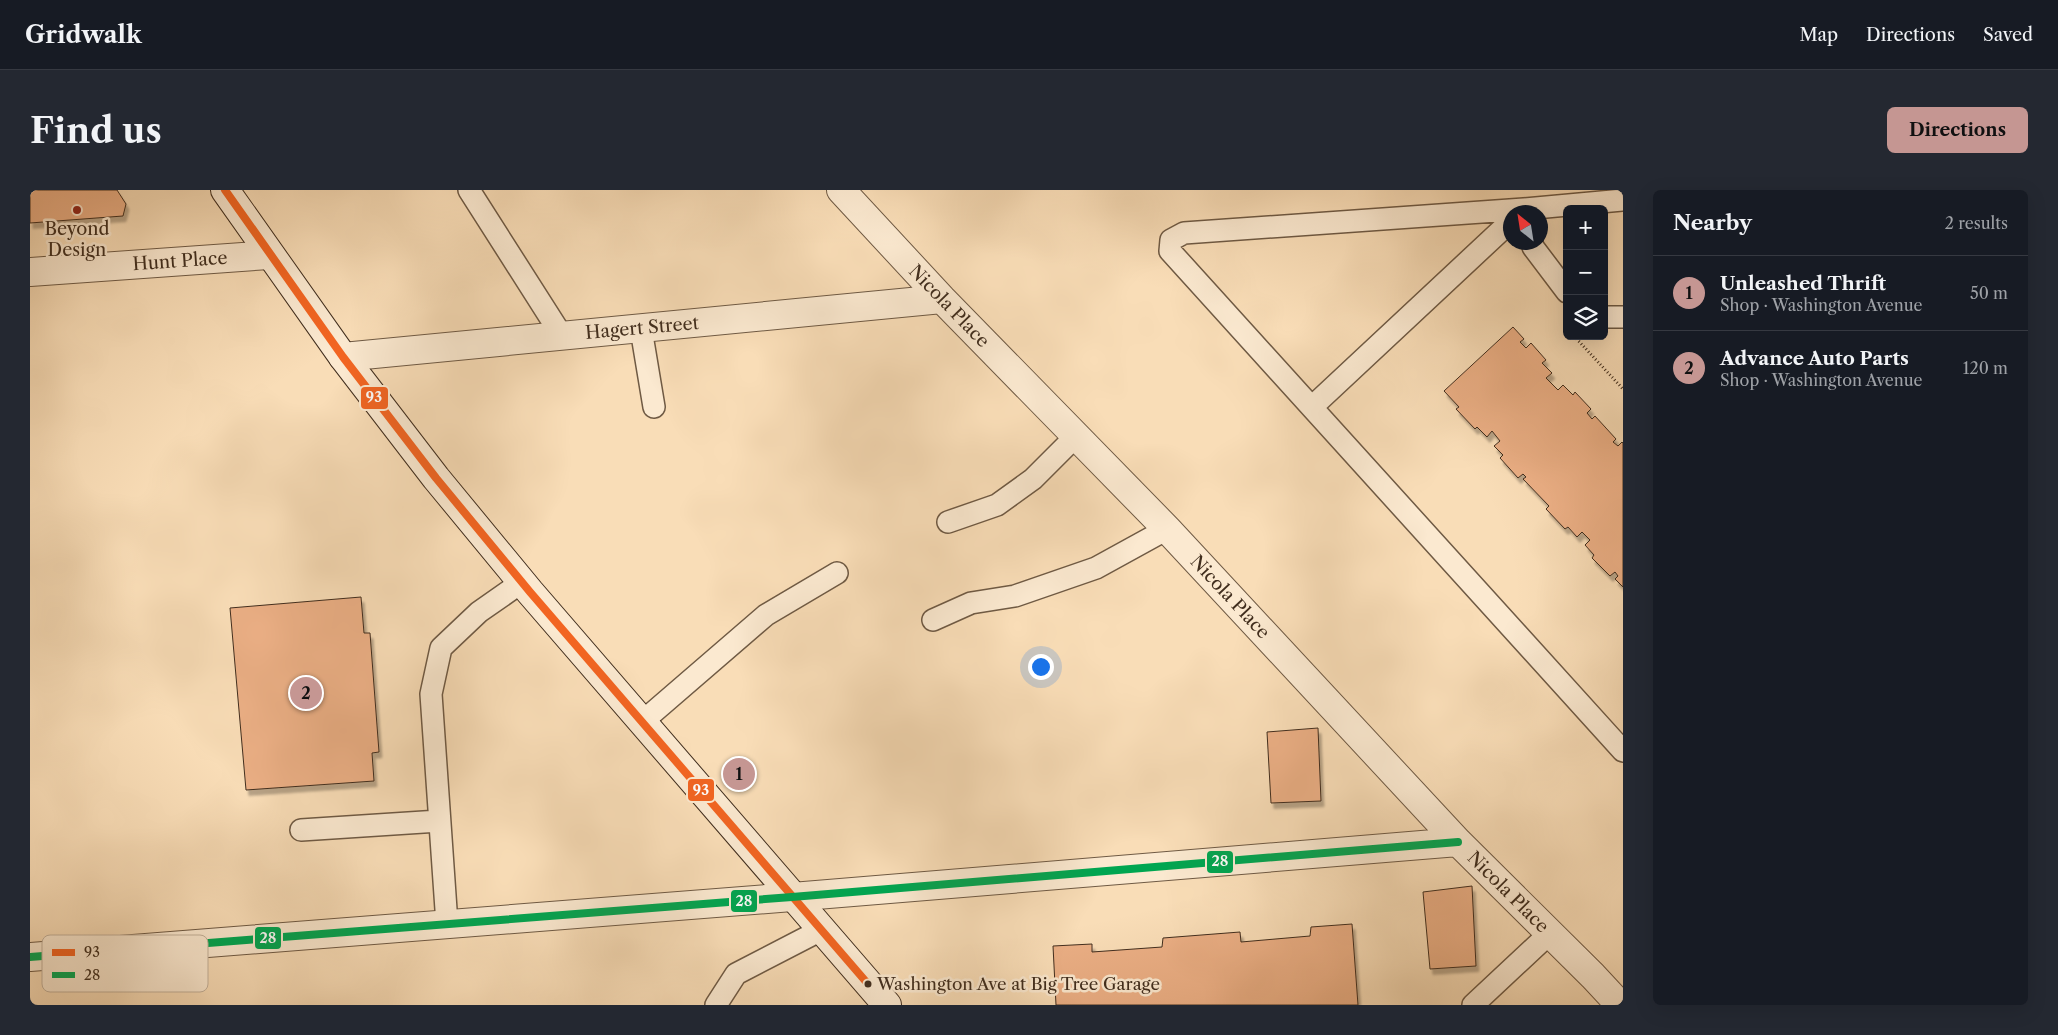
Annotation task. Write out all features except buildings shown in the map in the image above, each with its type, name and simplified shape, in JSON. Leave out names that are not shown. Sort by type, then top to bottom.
[{"type":"street","points":[[225,190],[342,357],[436,478],[522,582],[887,1005]]},
{"type":"street","name":"Nicola Place","points":[[841,190],[942,299],[1167,529],[1458,842],[1620,1005]]},
{"type":"street","name":"Hunt Place","points":[[30,272],[269,255]]},
{"type":"street","name":"Hagert Street","points":[[342,357],[942,299]]},
{"type":"street","points":[[208,943],[1458,842]]},
{"type":"lane","points":[[469,190],[562,336]]},
{"type":"lane","points":[[1548,210],[1623,200]]},
{"type":"lane","points":[[1503,215],[1184,233],[1172,240],[1170,250],[1623,750]]},
{"type":"lane","points":[[1312,407],[1503,230]]},
{"type":"lane","points":[[1535,250],[1563,287]]},
{"type":"lane","points":[[1608,317],[1623,317]]},
{"type":"lane","points":[[641,329],[654,407]]},
{"type":"lane","points":[[948,522],[997,505],[1033,479],[1076,436]]},
{"type":"lane","points":[[933,620],[971,603],[1015,596],[1096,568],[1167,529]]},
{"type":"lane","points":[[642,722],[766,615],[838,573]]},
{"type":"lane","points":[[447,924],[430,694],[441,648],[479,612],[522,582]]},
{"type":"lane","points":[[301,830],[440,821]]},
{"type":"lane","points":[[716,1005],[736,974],[821,930]]},
{"type":"lane","points":[[1473,1005],[1550,933]]},
{"type":"path","points":[[1578,340],[1623,389]]},
{"type":"transit line","name":"93","points":[[225,190],[343,357],[436,478],[530,592],[868,984]]},
{"type":"transit line","name":"28","points":[[208,943],[1458,842]]},
{"type":"transit line","name":"28","points":[[30,957],[42,956]]},
{"type":"place","name":"Beyond Design","points":[[77,210]]},
{"type":"place","name":"Advance Auto Parts","points":[[306,693]]},
{"type":"place","name":"Unleashed Thrift","points":[[739,774]]},
{"type":"place","name":"Washington Ave at Big Tree Garage","points":[[868,984]]}]
